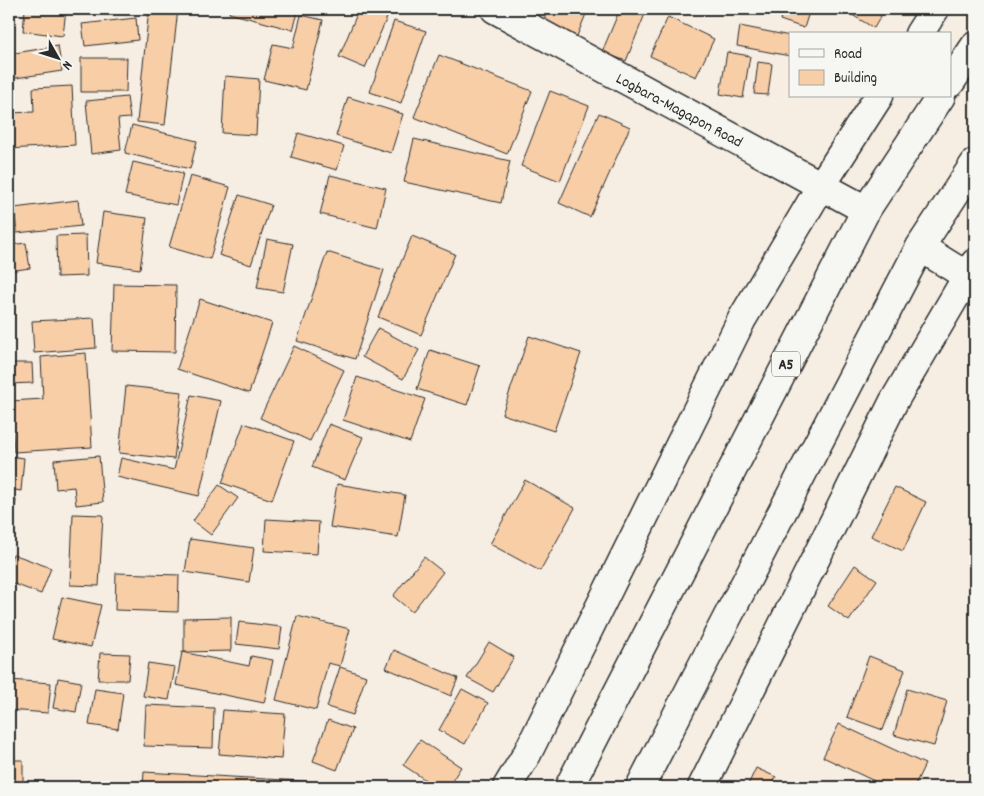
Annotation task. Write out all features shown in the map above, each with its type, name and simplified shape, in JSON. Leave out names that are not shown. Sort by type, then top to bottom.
[{"type":"main road","name":"Logbara-Magapon Road","points":[[494,9],[866,210]]},
{"type":"main road","points":[[920,32],[935,9]]},
{"type":"main road","points":[[952,80],[975,46]]},
{"type":"main road","points":[[507,787],[527,754],[742,318],[821,186],[878,98]]},
{"type":"main road","name":"A5","points":[[568,787],[866,210],[941,98]]},
{"type":"main road","points":[[640,787],[920,247],[975,163]]},
{"type":"main road","points":[[702,787],[894,400],[971,269],[920,247]]},
{"type":"building","points":[[25,9],[66,9],[63,36],[23,31]]},
{"type":"building","points":[[93,9],[121,9],[94,14]]},
{"type":"building","points":[[149,9],[178,9],[165,125],[137,122]]},
{"type":"building","points":[[230,9],[299,9],[293,30],[229,13]]},
{"type":"building","points":[[359,9],[379,9],[389,13],[365,68],[339,57]]},
{"type":"building","points":[[510,9],[538,9],[534,18]]},
{"type":"building","points":[[548,9],[588,9],[575,41],[541,28]]},
{"type":"building","points":[[620,9],[647,9],[626,61],[602,52]]},
{"type":"building","points":[[783,9],[810,9],[804,28],[780,20]]},
{"type":"building","points":[[842,9],[885,9],[874,28]]},
{"type":"building","points":[[301,15],[323,20],[306,90],[264,80],[273,44],[293,48]]},
{"type":"building","points":[[668,17],[714,39],[696,77],[650,56]]},
{"type":"building","points":[[136,18],[138,40],[85,46],[82,24]]},
{"type":"building","points":[[394,21],[426,31],[401,103],[370,92]]},
{"type":"building","points":[[740,26],[789,36],[789,56],[737,46]]},
{"type":"building","points":[[58,46],[62,71],[9,79],[9,54]]},
{"type":"building","points":[[727,52],[750,56],[743,98],[720,94]]},
{"type":"building","points":[[439,55],[532,91],[507,154],[414,117]]},
{"type":"building","points":[[81,58],[127,58],[126,92],[81,92]]},
{"type":"building","points":[[758,62],[772,64],[768,95],[754,94]]},
{"type":"building","points":[[225,76],[259,79],[256,135],[222,133]]},
{"type":"building","points":[[72,86],[75,145],[9,149],[9,113],[34,112],[33,88]]},
{"type":"building","points":[[550,91],[589,106],[560,181],[521,166]]},
{"type":"building","points":[[127,97],[130,118],[118,119],[121,150],[91,154],[86,101]]},
{"type":"building","points":[[348,97],[403,114],[391,153],[336,136]]},
{"type":"building","points":[[599,113],[630,127],[590,217],[559,203]]},
{"type":"building","points":[[132,125],[197,141],[190,169],[125,153]]},
{"type":"building","points":[[298,133],[344,146],[337,170],[291,157]]},
{"type":"building","points":[[414,139],[510,161],[501,203],[404,182]]},
{"type":"building","points":[[133,162],[183,173],[176,205],[125,195]]},
{"type":"building","points":[[330,175],[386,188],[377,228],[320,214]]},
{"type":"building","points":[[190,176],[230,187],[210,259],[169,247]]},
{"type":"building","points":[[239,195],[271,205],[251,265],[219,255]]},
{"type":"building","points":[[78,200],[81,226],[17,233],[14,208]]},
{"type":"building","points":[[103,212],[147,218],[140,269],[96,263]]},
{"type":"building","points":[[86,235],[87,276],[57,277],[56,236]]},
{"type":"building","points":[[412,236],[455,254],[421,335],[378,317]]},
{"type":"building","points":[[267,239],[293,244],[283,292],[257,288]]},
{"type":"building","points":[[26,243],[30,268],[9,271],[9,245]]},
{"type":"building","points":[[327,252],[384,270],[355,359],[297,341]]},
{"type":"building","points":[[114,284],[176,285],[175,352],[112,351]]},
{"type":"building","points":[[200,299],[272,323],[249,393],[177,369]]},
{"type":"building","points":[[94,318],[96,348],[34,353],[32,321]]},
{"type":"building","points":[[378,328],[419,350],[403,379],[362,357]]},
{"type":"building","points":[[529,336],[581,353],[554,431],[502,414]]},
{"type":"building","points":[[294,346],[344,370],[310,441],[260,418]]},
{"type":"building","points":[[430,350],[480,366],[467,405],[417,389]]},
{"type":"building","points":[[86,353],[92,447],[14,452],[11,401],[43,399],[41,357]]},
{"type":"building","points":[[9,363],[32,363],[33,383],[9,384]]},
{"type":"building","points":[[357,377],[425,399],[410,442],[343,420]]},
{"type":"building","points":[[126,386],[182,392],[174,459],[119,453]]},
{"type":"building","points":[[191,395],[221,401],[199,496],[117,477],[121,458],[174,470]]},
{"type":"building","points":[[244,423],[294,441],[272,500],[222,483]]},
{"type":"building","points":[[329,424],[363,437],[345,480],[312,467]]},
{"type":"building","points":[[9,456],[24,458],[21,491],[9,489]]},
{"type":"building","points":[[99,456],[103,502],[76,505],[74,487],[56,489],[54,460]]},
{"type":"building","points":[[525,480],[575,508],[540,571],[490,544]]},
{"type":"building","points":[[337,484],[405,495],[398,537],[330,527]]},
{"type":"building","points":[[219,485],[238,498],[211,535],[193,521]]},
{"type":"building","points":[[895,487],[926,502],[903,551],[871,536]]},
{"type":"building","points":[[9,499],[16,500],[10,546],[9,546]]},
{"type":"building","points":[[73,514],[103,515],[99,586],[70,585]]},
{"type":"building","points":[[266,519],[319,522],[317,554],[264,551]]},
{"type":"building","points":[[190,539],[254,548],[249,582],[185,572]]},
{"type":"building","points":[[13,554],[51,568],[41,594],[9,582],[9,564]]},
{"type":"building","points":[[424,557],[443,572],[412,612],[393,596]]},
{"type":"building","points":[[855,565],[877,580],[849,621],[828,606]]},
{"type":"building","points":[[116,573],[179,575],[178,612],[115,610]]},
{"type":"building","points":[[62,597],[101,605],[91,647],[52,639]]},
{"type":"building","points":[[297,616],[350,629],[340,666],[328,663],[316,710],[276,700]]},
{"type":"building","points":[[231,617],[231,651],[184,652],[184,618]]},
{"type":"building","points":[[239,622],[282,627],[279,649],[236,644]]},
{"type":"building","points":[[489,642],[514,657],[493,692],[467,678]]},
{"type":"building","points":[[394,650],[458,678],[451,696],[386,668]]},
{"type":"building","points":[[182,652],[249,666],[251,656],[273,660],[264,703],[176,685]]},
{"type":"building","points":[[100,653],[130,654],[128,680],[98,680]]},
{"type":"building","points":[[869,656],[905,670],[883,730],[847,717]]},
{"type":"building","points":[[148,663],[175,667],[169,700],[143,696]]},
{"type":"building","points":[[340,667],[366,676],[353,715],[327,707]]},
{"type":"building","points":[[58,678],[81,682],[76,712],[53,708]]},
{"type":"building","points":[[9,680],[51,683],[48,713],[9,710]]},
{"type":"building","points":[[95,689],[123,693],[118,729],[89,725]]},
{"type":"building","points":[[462,689],[488,703],[465,744],[439,730]]},
{"type":"building","points":[[907,689],[947,701],[934,746],[894,735]]},
{"type":"building","points":[[146,705],[214,708],[213,748],[144,746]]},
{"type":"building","points":[[223,710],[285,714],[281,759],[219,754]]},
{"type":"building","points":[[328,720],[353,729],[337,770],[313,761]]},
{"type":"building","points":[[839,724],[925,764],[914,787],[887,787],[823,757]]},
{"type":"building","points":[[420,740],[461,767],[448,787],[436,787],[403,765]]},
{"type":"building","points":[[9,760],[23,760],[23,787],[9,787]]},
{"type":"building","points":[[756,768],[776,777],[771,787],[747,787]]},
{"type":"building","points":[[144,772],[354,784],[354,787],[143,787]]}]
